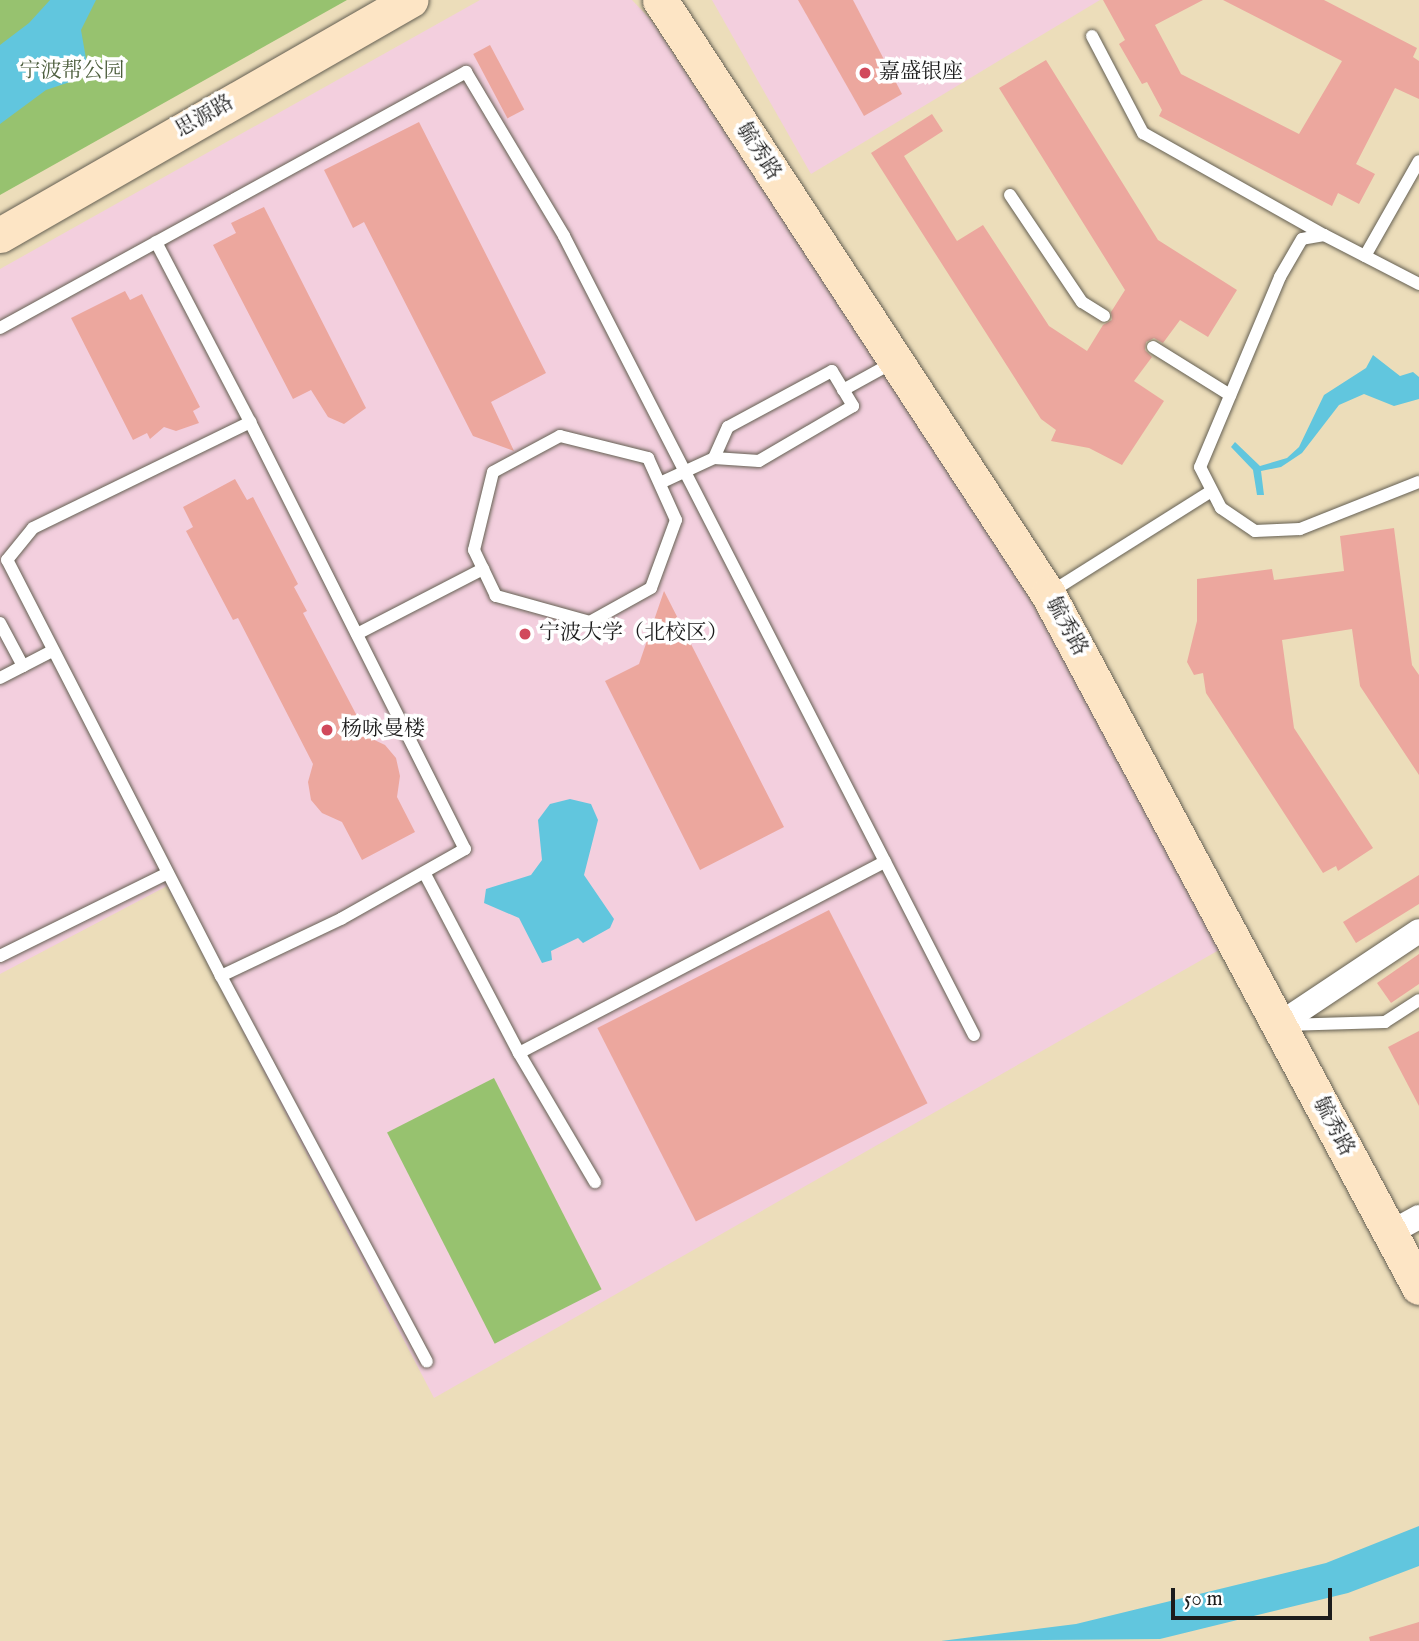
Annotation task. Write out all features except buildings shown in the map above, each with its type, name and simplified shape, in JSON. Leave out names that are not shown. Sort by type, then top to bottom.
[{"type":"street","name":"思源路","points":[[0,235],[411,0]]},
{"type":"street","name":"毓秀路","points":[[660,0],[1048,594],[1138,755],[1278,1025],[1405,1225],[1419,1287]]},
{"type":"street","points":[[1278,1025],[1419,931]]},
{"type":"lane","points":[[1093,36],[1143,133],[1324,235],[1419,284]]},
{"type":"lane","points":[[0,328],[466,72],[564,236],[974,1035]]},
{"type":"lane","points":[[1366,256],[1419,161]]},
{"type":"lane","points":[[1010,195],[1082,302],[1104,316]]},
{"type":"lane","points":[[1324,235],[1302,239],[1200,467],[1210,492],[1221,508],[1255,531],[1289,530],[1419,482]]},
{"type":"lane","points":[[156,242],[250,422],[465,849],[425,874],[221,976]]},
{"type":"lane","points":[[1153,347],[1230,395]]},
{"type":"lane","points":[[843,390],[894,362]]},
{"type":"lane","points":[[660,483],[714,458],[760,461],[853,406],[832,371],[728,426],[714,458]]},
{"type":"lane","points":[[250,422],[33,528],[7,560],[221,976],[427,1360]]},
{"type":"lane","points":[[560,436],[648,458],[677,520],[651,588],[590,622],[496,596],[484,569],[474,550],[494,472],[560,436]]},
{"type":"lane","points":[[1048,594],[1210,492]]},
{"type":"lane","points":[[357,634],[484,569]]},
{"type":"lane","points":[[0,623],[23,666]]},
{"type":"lane","points":[[0,678],[52,651]]},
{"type":"lane","points":[[519,1053],[885,862]]},
{"type":"lane","points":[[0,956],[168,873]]},
{"type":"lane","points":[[425,874],[519,1053],[595,1182]]},
{"type":"lane","points":[[1278,1025],[1385,1022],[1419,1000]]},
{"type":"shaded area","name":"宁波大学（北校区）","points":[[480,0],[632,0],[652,21],[1011,567],[1090,702],[1219,950],[434,1398],[167,886],[0,974],[0,269]]},
{"type":"shaded area","points":[[712,0],[1100,0],[811,174]]},
{"type":"green space","name":"宁波帮公园","points":[[0,0],[347,0],[0,195]]},
{"type":"green space","points":[[494,1078],[602,1289],[495,1344],[387,1132]]},
{"type":"water","points":[[50,0],[96,0],[81,30],[88,70],[73,81],[46,90],[0,124],[0,45],[29,23]]},
{"type":"water","points":[[1373,355],[1400,376],[1413,372],[1419,377],[1419,399],[1394,406],[1364,394],[1339,405],[1302,453],[1281,467],[1261,471],[1264,495],[1257,495],[1253,470],[1231,447],[1235,442],[1260,466],[1287,458],[1299,447],[1324,395],[1366,368]]},
{"type":"water","points":[[570,799],[591,804],[598,820],[584,875],[614,919],[610,928],[583,943],[578,938],[551,951],[552,960],[542,963],[519,918],[484,903],[486,889],[531,875],[542,860],[538,820],[550,804]]},
{"type":"water","points":[[1419,1526],[1419,1566],[1348,1593],[1160,1639],[941,1641],[1076,1624],[1326,1563]]},
{"type":"place","name":"嘉盛银座","points":[[865,73]]},
{"type":"place","name":"宁波大学（北校区）","points":[[525,634]]},
{"type":"place","name":"杨咏曼楼","points":[[327,730]]}]
